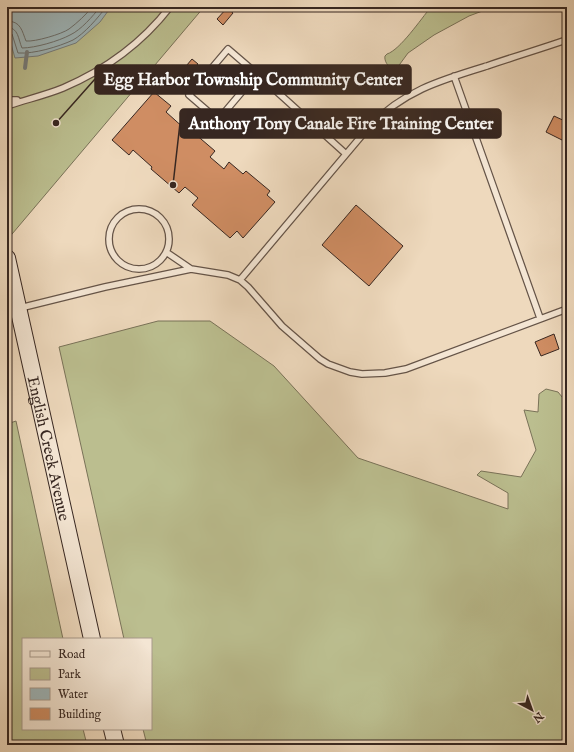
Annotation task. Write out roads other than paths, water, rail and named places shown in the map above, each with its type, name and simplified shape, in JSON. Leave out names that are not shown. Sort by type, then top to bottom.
[{"type":"main road","name":"English Creek Avenue","points":[[7,258],[92,638]]},
{"type":"main road","points":[[112,730],[116,745]]},
{"type":"lane","points":[[7,100],[25,99],[46,94],[63,88],[90,75],[117,58],[142,39],[170,7]]},
{"type":"lane","points":[[240,280],[369,126],[393,105],[423,88],[454,76],[566,40]]},
{"type":"lane","points":[[257,74],[218,120],[189,95],[228,49],[257,74],[346,154]]},
{"type":"lane","points":[[454,76],[540,318]]},
{"type":"lane","points":[[7,107],[25,99]]},
{"type":"lane","points":[[142,209],[151,212],[159,217],[167,229],[168,243],[166,252],[160,260],[152,266],[132,268],[127,266],[116,257],[111,248],[109,238],[111,229],[116,220],[123,214],[132,210],[142,209]]},
{"type":"lane","points":[[166,252],[192,269]]},
{"type":"lane","points":[[18,308],[104,287],[192,269],[228,275],[240,280],[256,295],[282,326],[320,359],[338,368],[362,374],[385,374],[406,369],[567,309]]},
{"type":"water","points":[[7,7],[111,7],[100,22],[76,43],[38,56],[15,58],[7,30]]},
{"type":"waterway","points":[[25,68],[27,52]]},
{"type":"place","name":"Egg Harbor Township Community Center","points":[[56,123]]},
{"type":"place","name":"Anthony Tony Canale Fire Training Center","points":[[173,185]]}]
